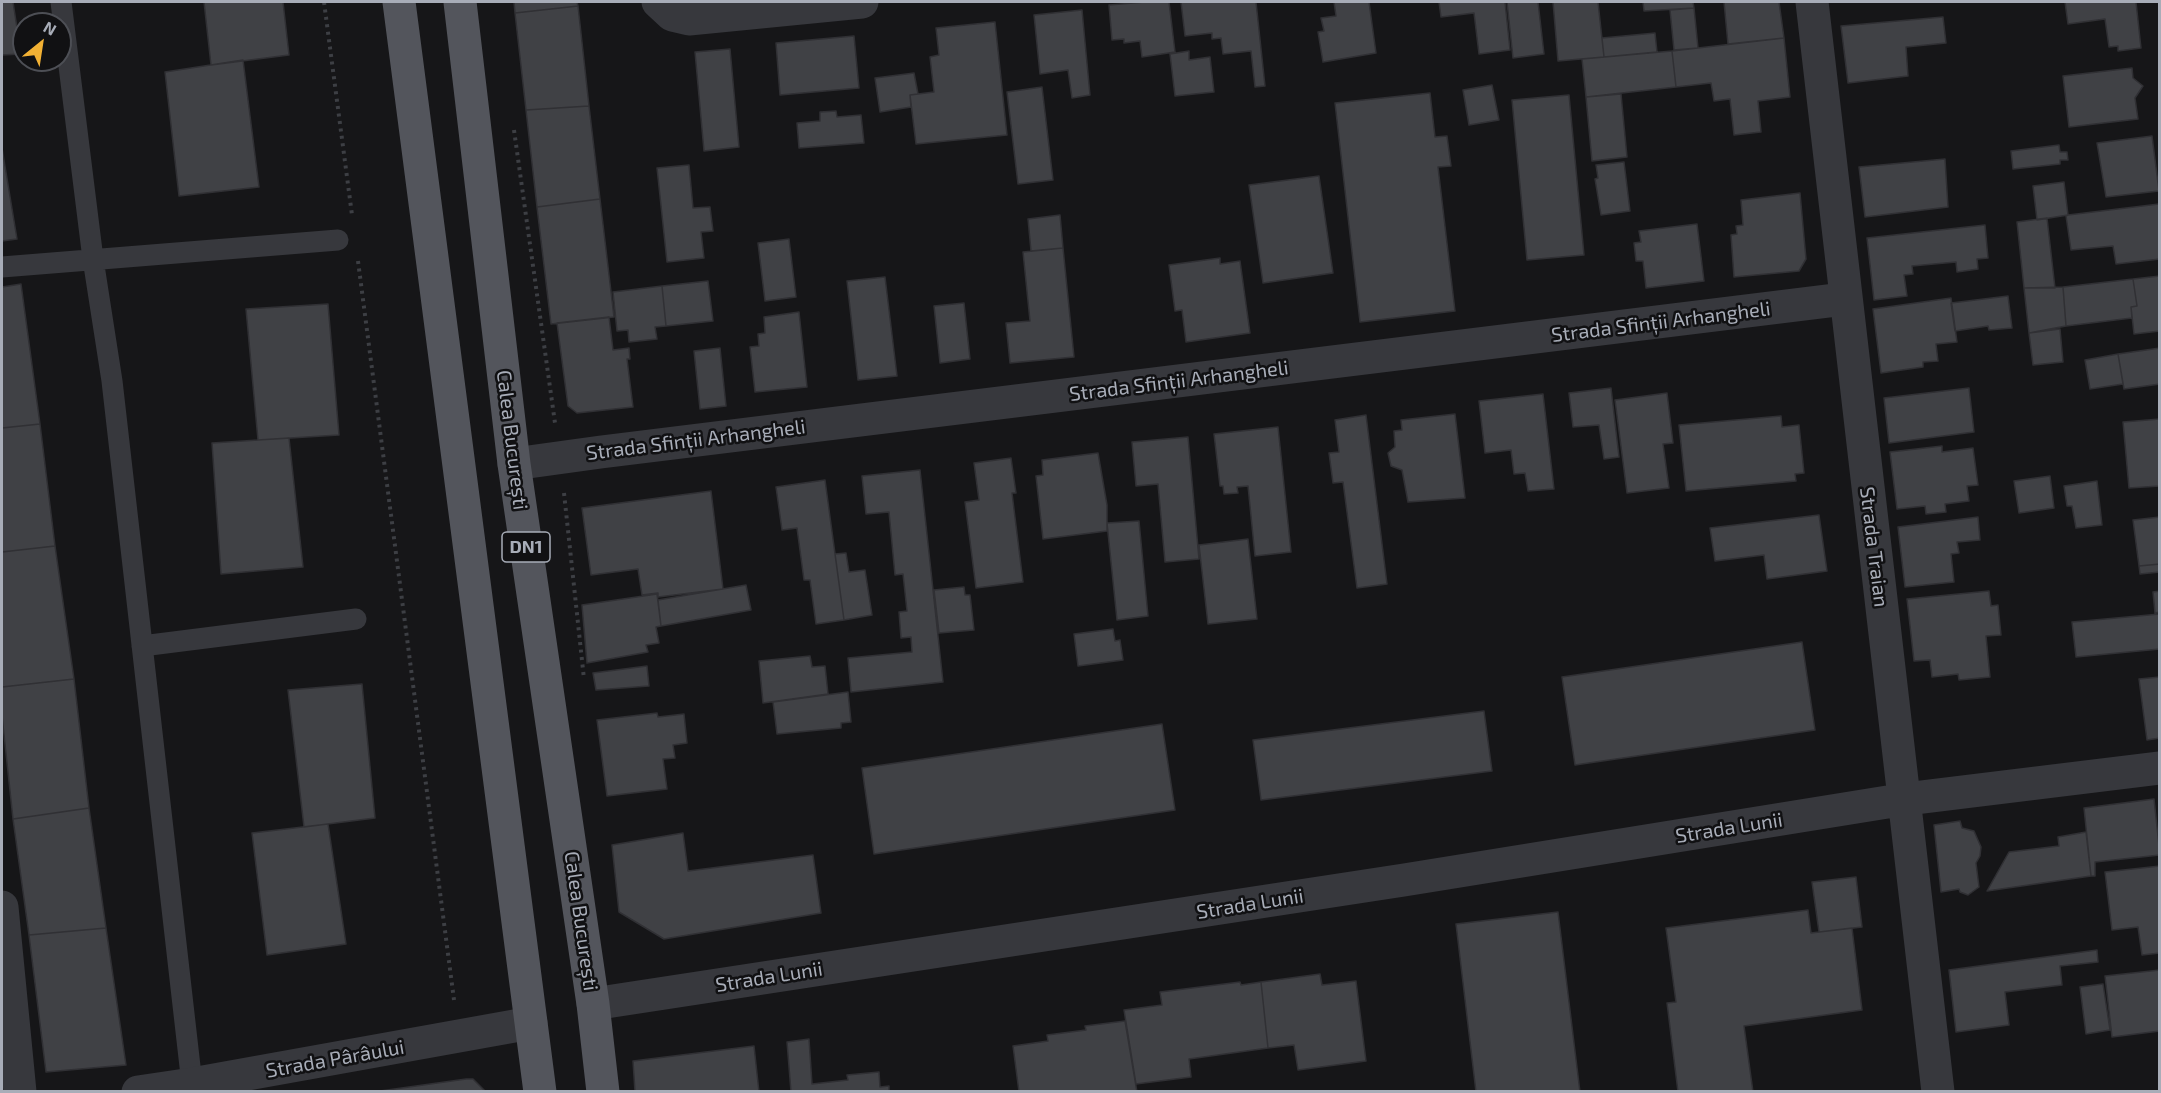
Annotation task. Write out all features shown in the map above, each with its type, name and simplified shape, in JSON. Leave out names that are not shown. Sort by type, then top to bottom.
[{"type":"main road","points":[[399,2],[540,1092]]},
{"type":"main road","name":"Calea București","points":[[460,2],[514,464],[593,1004],[603,1092]]},
{"type":"street","points":[[658,2],[672,15],[689,19],[862,2]]},
{"type":"street","name":"Strada Traian","points":[[1812,2],[1844,299],[1906,799],[1938,1092]]},
{"type":"street","name":"Strada Sfinții Arhangheli","points":[[514,464],[1844,299]]},
{"type":"street","name":"Strada Lunii","points":[[593,1004],[1404,880],[1906,799],[2160,768]]},
{"type":"street","points":[[2,907],[20,1092]]},
{"type":"street","name":"Strada Pârâului","points":[[138,1092],[531,1023]]},
{"type":"lane","points":[[61,2],[93,259],[112,381],[192,1084]]},
{"type":"lane","points":[[2,267],[349,239]]},
{"type":"lane","points":[[142,646],[356,619]]},
{"type":"path","points":[[324,2],[349,239],[459,1036]]},
{"type":"path","points":[[512,118],[560,458],[584,681]]},
{"type":"building","points":[[2,2],[13,2],[12,54],[2,55]]},
{"type":"building","points":[[204,2],[283,2],[289,55],[211,65]]},
{"type":"building","points":[[514,2],[577,2],[578,6],[515,13]]},
{"type":"building","points":[[1169,2],[1175,52],[1142,57],[1140,41],[1124,43],[1124,39],[1112,40],[1109,5]]},
{"type":"building","points":[[1181,2],[1256,2],[1265,86],[1255,87],[1251,51],[1223,54],[1221,38],[1212,39],[1212,33],[1185,36]]},
{"type":"building","points":[[1334,2],[1369,2],[1376,53],[1323,62],[1318,32],[1324,31],[1321,18],[1336,16]]},
{"type":"building","points":[[1439,2],[1505,2],[1510,50],[1479,54],[1474,13],[1441,17]]},
{"type":"building","points":[[1507,2],[1538,2],[1544,54],[1513,58]]},
{"type":"building","points":[[1553,2],[1598,2],[1604,57],[1558,61]]},
{"type":"building","points":[[1643,2],[1693,2],[1694,8],[1644,11]]},
{"type":"building","points":[[1724,2],[1779,2],[1784,38],[1728,44]]},
{"type":"building","points":[[2065,2],[2136,2],[2141,48],[2118,51],[2118,46],[2109,47],[2105,19],[2068,24]]},
{"type":"building","points":[[578,6],[589,106],[526,110],[515,13]]},
{"type":"building","points":[[1694,8],[1698,48],[1674,50],[1670,10]]},
{"type":"building","points":[[1082,10],[1090,95],[1072,98],[1068,70],[1040,74],[1034,15]]},
{"type":"building","points":[[1943,17],[1946,43],[1906,47],[1908,76],[1848,83],[1841,26]]},
{"type":"building","points":[[995,22],[1007,135],[916,144],[910,95],[934,92],[930,57],[939,55],[936,28]]},
{"type":"building","points":[[1655,33],[1657,52],[1604,57],[1602,38]]},
{"type":"building","points":[[854,36],[859,88],[780,95],[776,43]]},
{"type":"building","points":[[1784,38],[1790,97],[1758,101],[1761,132],[1734,135],[1730,99],[1714,101],[1711,83],[1676,87],[1672,51]]},
{"type":"building","points":[[730,49],[739,147],[704,151],[695,52]]},
{"type":"building","points":[[1189,51],[1189,60],[1210,57],[1214,92],[1175,96],[1170,54]]},
{"type":"building","points":[[1672,51],[1676,87],[1586,97],[1582,59]]},
{"type":"building","points":[[243,60],[259,187],[179,196],[165,72]]},
{"type":"building","points":[[2132,68],[2133,78],[2143,86],[2135,98],[2138,119],[2069,127],[2063,76]]},
{"type":"building","points":[[914,73],[918,94],[910,95],[911,107],[880,112],[875,78]]},
{"type":"building","points":[[1492,85],[1499,120],[1469,125],[1463,90]]},
{"type":"building","points":[[1042,87],[1053,180],[1018,184],[1007,92]]},
{"type":"building","points":[[1430,93],[1435,137],[1447,136],[1451,166],[1438,167],[1455,311],[1360,322],[1335,103]]},
{"type":"building","points":[[1621,94],[1627,157],[1592,161],[1586,97]]},
{"type":"building","points":[[1569,95],[1584,255],[1527,260],[1512,100]]},
{"type":"building","points":[[589,106],[600,199],[537,207],[526,110]]},
{"type":"building","points":[[836,111],[837,117],[861,115],[864,143],[799,148],[797,123],[820,121],[820,112]]},
{"type":"building","points":[[2152,136],[2159,191],[2106,197],[2097,143]]},
{"type":"building","points":[[2059,145],[2060,152],[2067,152],[2068,160],[2060,160],[2060,164],[2013,169],[2011,151]]},
{"type":"building","points":[[2,148],[17,239],[2,241]]},
{"type":"building","points":[[1945,159],[1948,207],[1865,217],[1859,167]]},
{"type":"building","points":[[1624,162],[1630,211],[1601,215],[1595,179],[1598,178],[1596,165]]},
{"type":"building","points":[[689,165],[693,208],[710,207],[713,231],[701,232],[704,258],[667,262],[657,168]]},
{"type":"building","points":[[1319,176],[1333,273],[1263,283],[1249,185]]},
{"type":"building","points":[[2064,182],[2068,215],[2037,220],[2033,186]]},
{"type":"building","points":[[1800,193],[1806,259],[1799,271],[1734,277],[1731,235],[1737,234],[1736,226],[1743,225],[1741,200]]},
{"type":"building","points":[[600,199],[614,317],[551,324],[537,207]]},
{"type":"building","points":[[2159,204],[2160,259],[2116,264],[2113,246],[2071,250],[2066,216]]},
{"type":"building","points":[[1060,215],[1063,248],[1031,251],[1028,219]]},
{"type":"building","points":[[2047,218],[2055,288],[2024,288],[2017,222]]},
{"type":"building","points":[[1697,224],[1704,281],[1646,288],[1643,261],[1636,261],[1634,243],[1641,242],[1639,231]]},
{"type":"building","points":[[1985,225],[1988,258],[1977,259],[1978,269],[1957,272],[1956,262],[1912,266],[1913,274],[1904,275],[1907,296],[1874,300],[1867,238]]},
{"type":"building","points":[[789,239],[796,297],[765,301],[758,243]]},
{"type":"building","points":[[1063,248],[1074,357],[1010,363],[1006,323],[1030,321],[1023,252]]},
{"type":"building","points":[[1220,258],[1220,264],[1240,261],[1250,333],[1186,342],[1182,310],[1175,311],[1169,265]]},
{"type":"building","points":[[2160,276],[2160,331],[2134,334],[2131,307],[2137,306],[2133,279]]},
{"type":"building","points":[[885,277],[897,376],[858,380],[847,281]]},
{"type":"building","points":[[2133,279],[2137,306],[2131,307],[2132,318],[2066,326],[2063,287]]},
{"type":"building","points":[[708,281],[713,321],[666,326],[662,286]]},
{"type":"building","points":[[21,284],[40,424],[2,428],[2,287]]},
{"type":"building","points":[[662,286],[666,326],[655,327],[657,339],[629,342],[628,330],[617,331],[613,292]]},
{"type":"building","points":[[2063,287],[2066,326],[2029,333],[2024,288]]},
{"type":"building","points":[[2008,296],[2012,328],[1989,330],[1988,326],[1955,331],[1951,303]]},
{"type":"building","points":[[1951,298],[1957,342],[1936,344],[1938,361],[1923,362],[1923,367],[1881,373],[1873,309]]},
{"type":"building","points":[[964,303],[970,359],[940,363],[934,306]]},
{"type":"building","points":[[328,304],[339,435],[258,440],[246,309]]},
{"type":"building","points":[[799,312],[807,387],[755,392],[750,347],[759,346],[758,334],[765,333],[764,317]]},
{"type":"building","points":[[609,317],[613,350],[629,348],[630,359],[627,359],[633,407],[577,413],[568,406],[557,323]]},
{"type":"building","points":[[2060,329],[2063,362],[2033,365],[2029,333]]},
{"type":"building","points":[[720,348],[726,406],[700,409],[694,351]]},
{"type":"building","points":[[2160,348],[2160,384],[2124,389],[2118,354]]},
{"type":"building","points":[[2118,354],[2123,384],[2090,389],[2085,360]]},
{"type":"building","points":[[1611,388],[1619,457],[1604,459],[1599,425],[1573,427],[1569,393]]},
{"type":"building","points":[[1969,388],[1974,432],[1889,443],[1884,398]]},
{"type":"building","points":[[1667,393],[1673,443],[1663,444],[1669,488],[1627,493],[1615,400]]},
{"type":"building","points":[[1543,394],[1554,489],[1528,491],[1525,473],[1514,474],[1511,450],[1485,453],[1479,401]]},
{"type":"building","points":[[1455,414],[1465,498],[1408,502],[1402,470],[1391,466],[1388,453],[1395,447],[1394,431],[1402,430],[1401,420]]},
{"type":"building","points":[[1366,415],[1387,584],[1357,588],[1343,482],[1333,483],[1329,453],[1339,452],[1335,420]]},
{"type":"building","points":[[1781,416],[1782,427],[1799,425],[1804,473],[1795,474],[1796,481],[1686,491],[1679,425]]},
{"type":"building","points":[[2160,419],[2160,486],[2129,488],[2123,422]]},
{"type":"building","points":[[40,424],[55,546],[2,552],[2,428]]},
{"type":"building","points":[[1278,427],[1291,552],[1255,556],[1248,486],[1237,487],[1238,493],[1224,494],[1223,486],[1220,486],[1214,434]]},
{"type":"building","points":[[1188,437],[1199,559],[1165,562],[1158,484],[1136,486],[1132,442]]},
{"type":"building","points":[[289,438],[303,567],[221,574],[212,443]]},
{"type":"building","points":[[1942,446],[1942,452],[1973,448],[1978,485],[1967,486],[1969,501],[1945,504],[1946,512],[1926,514],[1925,506],[1897,509],[1890,452]]},
{"type":"building","points":[[1098,453],[1107,505],[1107,531],[1043,539],[1036,476],[1043,475],[1042,460]]},
{"type":"building","points":[[1011,458],[1016,493],[1012,493],[1023,582],[976,588],[965,502],[979,500],[974,463]]},
{"type":"building","points":[[920,470],[943,682],[851,692],[848,658],[912,652],[911,637],[901,638],[899,612],[907,611],[903,574],[895,575],[889,512],[866,514],[862,476]]},
{"type":"building","points":[[2050,476],[2054,508],[2019,513],[2014,481]]},
{"type":"building","points":[[825,480],[844,620],[816,624],[810,580],[804,580],[797,528],[782,530],[776,487]]},
{"type":"building","points":[[2097,481],[2102,525],[2076,528],[2072,506],[2067,506],[2064,486]]},
{"type":"building","points":[[711,491],[723,589],[658,597],[658,593],[642,595],[638,569],[591,575],[582,508]]},
{"type":"building","points":[[1819,515],[1827,571],[1767,579],[1764,555],[1715,561],[1710,528]]},
{"type":"building","points":[[1978,517],[1980,540],[1957,542],[1959,553],[1951,554],[1954,582],[1905,587],[1898,527]]},
{"type":"building","points":[[2160,517],[2160,564],[2139,566],[2133,520]]},
{"type":"building","points":[[1139,521],[1148,616],[1117,620],[1107,523]]},
{"type":"building","points":[[1248,539],[1257,619],[1208,624],[1199,545]]},
{"type":"building","points":[[55,546],[74,679],[2,687],[2,552]]},
{"type":"building","points":[[846,553],[849,572],[865,570],[872,615],[844,620],[835,554]]},
{"type":"building","points":[[2160,564],[2160,572],[2140,574],[2139,566]]},
{"type":"building","points":[[746,585],[751,610],[661,626],[658,600]]},
{"type":"building","points":[[964,587],[965,595],[970,595],[974,630],[939,633],[934,590]]},
{"type":"building","points":[[1989,591],[1991,606],[1998,605],[2001,635],[1986,636],[1990,677],[1959,680],[1958,674],[1932,677],[1930,660],[1914,661],[1907,599]]},
{"type":"building","points":[[2160,591],[2160,612],[2155,613],[2153,592]]},
{"type":"building","points":[[657,594],[661,626],[656,627],[659,643],[646,645],[648,652],[587,663],[582,605]]},
{"type":"building","points":[[2160,614],[2160,649],[2076,657],[2072,622]]},
{"type":"building","points":[[1113,629],[1115,641],[1120,640],[1123,660],[1078,666],[1074,634]]},
{"type":"building","points":[[1802,642],[1815,730],[1575,765],[1562,677]]},
{"type":"building","points":[[810,656],[812,667],[825,666],[828,694],[763,703],[759,661]]},
{"type":"building","points":[[647,666],[649,686],[596,690],[593,673]]},
{"type":"building","points":[[2160,677],[2160,738],[2147,740],[2139,679]]},
{"type":"building","points":[[74,679],[89,808],[13,819],[2,716],[2,687]]},
{"type":"building","points":[[362,684],[375,818],[304,827],[288,690]]},
{"type":"building","points":[[848,692],[851,722],[841,723],[841,728],[777,734],[773,702]]},
{"type":"building","points":[[1484,711],[1492,771],[1261,800],[1253,740]]},
{"type":"building","points":[[657,713],[658,717],[684,714],[687,743],[673,745],[675,758],[663,759],[667,789],[607,796],[597,720]]},
{"type":"building","points":[[1162,724],[1175,810],[874,854],[862,768]]},
{"type":"building","points":[[2154,799],[2160,855],[2095,862],[2095,876],[2091,876],[2084,808]]},
{"type":"building","points":[[89,808],[106,928],[29,935],[13,819]]},
{"type":"building","points":[[1960,821],[1962,828],[1974,831],[1981,847],[1976,863],[1979,887],[1968,895],[1960,892],[1959,889],[1941,892],[1934,825]]},
{"type":"building","points":[[328,824],[346,944],[267,955],[252,833]]},
{"type":"building","points":[[2086,832],[2091,876],[1987,891],[2009,852],[2059,846],[2058,837]]},
{"type":"building","points":[[683,833],[688,871],[813,855],[821,913],[664,939],[619,912],[612,845]]},
{"type":"building","points":[[2160,866],[2160,953],[2142,955],[2138,927],[2112,930],[2105,872]]},
{"type":"building","points":[[1856,877],[1862,927],[1819,932],[1812,882]]},
{"type":"building","points":[[1808,910],[1811,933],[1852,928],[1862,1010],[1744,1026],[1753,1092],[1678,1092],[1667,1003],[1676,1002],[1666,928]]},
{"type":"building","points":[[1558,912],[1580,1092],[1476,1092],[1456,924]]},
{"type":"building","points":[[106,928],[126,1065],[46,1072],[29,935]]},
{"type":"building","points":[[2097,950],[2098,962],[2060,966],[2062,985],[2005,992],[2009,1025],[1956,1032],[1949,970]]},
{"type":"building","points":[[2160,970],[2160,1031],[2112,1037],[2105,976]]},
{"type":"building","points":[[1320,974],[1322,985],[1356,981],[1366,1061],[1298,1070],[1294,1045],[1268,1048],[1261,982]]},
{"type":"building","points":[[1240,982],[1241,985],[1261,982],[1268,1048],[1189,1059],[1191,1077],[1136,1084],[1124,1010],[1162,1005],[1160,992]]},
{"type":"building","points":[[2103,984],[2110,1030],[2086,1034],[2080,987]]},
{"type":"building","points":[[1125,1021],[1137,1092],[1019,1092],[1013,1046],[1048,1041],[1047,1035],[1086,1030],[1085,1026]]},
{"type":"building","points":[[809,1039],[812,1084],[848,1080],[847,1075],[879,1072],[880,1087],[889,1086],[889,1092],[791,1092],[787,1042]]},
{"type":"building","points":[[754,1046],[759,1092],[635,1092],[633,1061]]},
{"type":"building","points":[[466,1079],[473,1079],[486,1092],[373,1092]]}]
